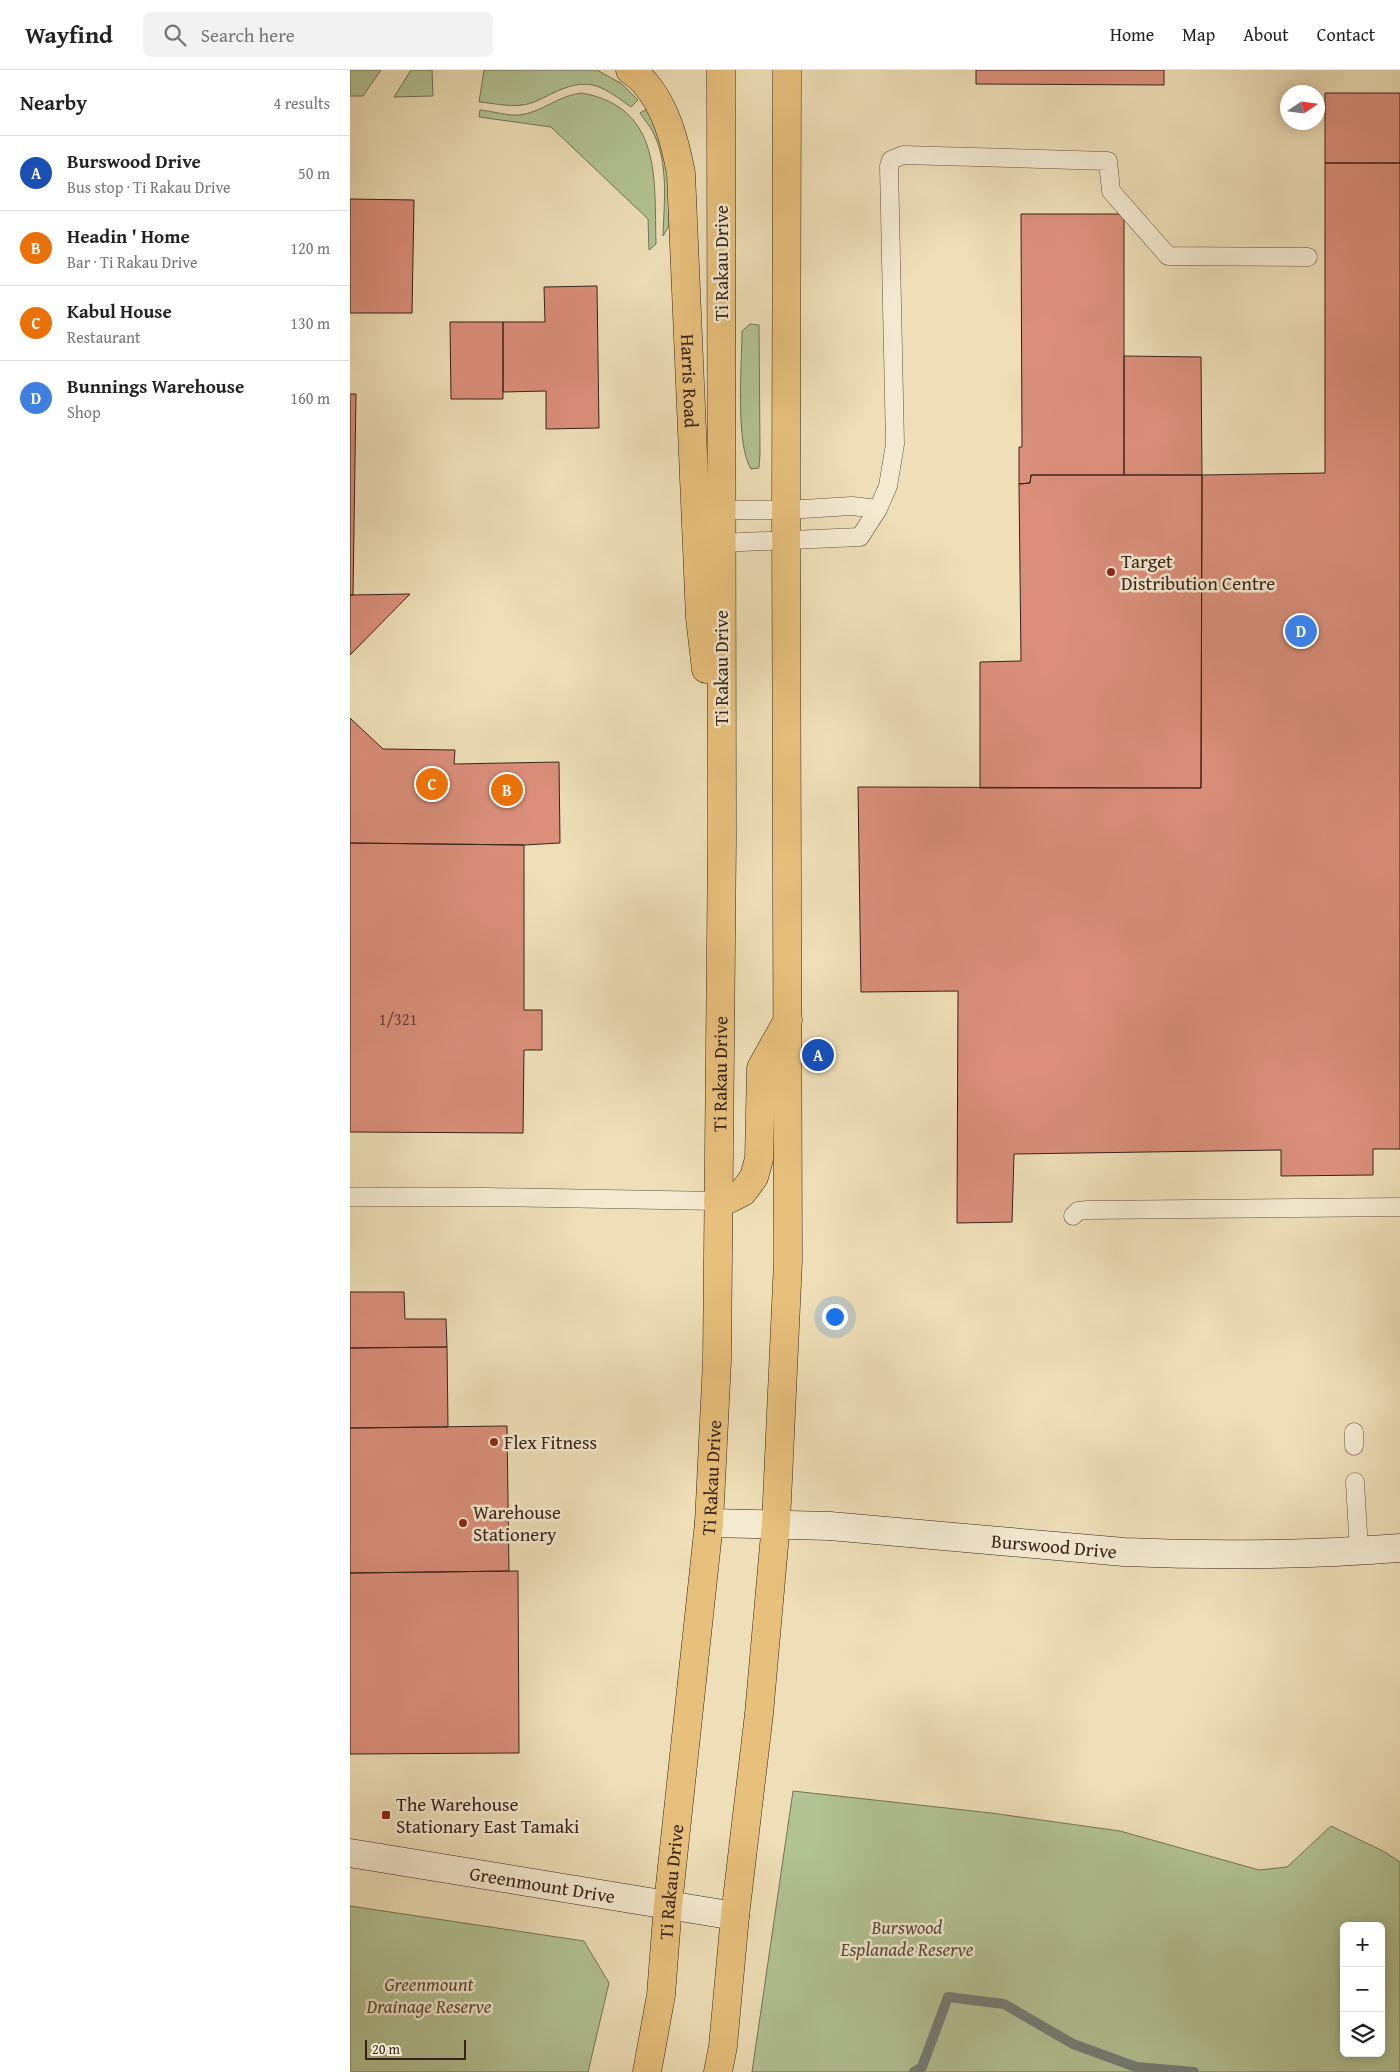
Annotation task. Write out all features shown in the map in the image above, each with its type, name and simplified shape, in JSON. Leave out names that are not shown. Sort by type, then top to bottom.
[{"type":"main road","name":"Harris Road","points":[[630,70],[645,83],[662,110],[676,146],[681,172],[700,618],[705,664],[710,681],[722,702]]},
{"type":"main road","name":"Ti Rakau Drive","points":[[647,2072],[661,1995],[668,1904],[709,1523],[717,1361],[722,702],[720,543],[721,70]]},
{"type":"main road","points":[[718,2072],[723,2046],[735,1916],[759,1714],[776,1523],[788,1261],[787,70]]},
{"type":"main road","points":[[718,1201],[729,1199],[743,1192],[754,1177],[759,1159],[761,1068],[788,1019]]},
{"type":"street","name":"Burswood Drive","points":[[709,1523],[776,1523],[840,1527],[1133,1552],[1242,1555],[1400,1548]]},
{"type":"street","name":"Greenmount Drive","points":[[350,1853],[735,1916]]},
{"type":"lane","points":[[720,543],[860,537],[878,510],[888,486],[895,444],[889,166],[891,160],[903,155],[1108,161],[1111,191],[1168,256],[1308,258]]},
{"type":"lane","points":[[721,510],[786,510],[852,506],[878,510]]},
{"type":"lane","points":[[350,1197],[718,1201]]},
{"type":"lane","points":[[1073,1216],[1078,1210],[1400,1207]]},
{"type":"lane","points":[[1355,1482],[1360,1551]]},
{"type":"green space","points":[[350,70],[381,70],[363,96],[350,96]]},
{"type":"green space","points":[[411,70],[432,70],[433,96],[394,97]]},
{"type":"green space","points":[[484,70],[597,70],[622,84],[638,100],[631,107],[601,88],[584,84],[564,88],[526,104],[511,106],[479,102]]},
{"type":"green space","points":[[582,93],[608,101],[627,114],[640,130],[649,150],[655,196],[656,244],[649,250],[648,219],[551,127],[479,117],[480,110],[510,115],[527,114],[566,97]]},
{"type":"green space","points":[[647,109],[656,123],[669,169],[669,226],[663,236],[663,170],[658,144],[652,130],[640,113]]},
{"type":"green space","points":[[750,324],[759,325],[760,453],[759,468],[751,469],[746,457],[743,441],[740,403],[742,331]]},
{"type":"green space","name":"Burswood Esplanade Reserve","points":[[793,1791],[991,1813],[1120,1831],[1259,1870],[1287,1867],[1331,1826],[1383,1851],[1400,1862],[1400,2072],[752,2072]]},
{"type":"green space","name":"Greenmount Drainage Reserve","points":[[350,1906],[584,1941],[609,1983],[588,2072],[350,2072]]},
{"type":"building","points":[[976,70],[1164,70],[1164,85],[976,84]]},
{"type":"building","points":[[1325,93],[1400,93],[1400,163],[1325,163]]},
{"type":"building","points":[[1325,163],[1400,163],[1400,1149],[1373,1149],[1373,1175],[1281,1176],[1281,1150],[1014,1154],[1012,1222],[957,1223],[958,991],[861,992],[858,787],[1201,788],[1202,475],[1325,473]]},
{"type":"building","points":[[350,199],[414,200],[412,313],[350,313]]},
{"type":"building","points":[[1021,214],[1124,214],[1124,475],[1031,475],[1030,483],[1019,484],[1019,447],[1022,447]]},
{"type":"building","points":[[597,286],[599,428],[546,429],[546,391],[503,392],[503,322],[545,322],[544,287]]},
{"type":"building","points":[[450,322],[503,322],[503,399],[451,399]]},
{"type":"building","points":[[1124,356],[1201,357],[1202,475],[1124,475]]},
{"type":"building","points":[[350,394],[356,394],[353,595],[350,595]]},
{"type":"building","name":"Target Distribution Centre","points":[[1031,475],[1202,475],[1201,788],[980,788],[980,662],[1021,661],[1019,484],[1030,483]]},
{"type":"building","points":[[410,594],[350,655],[350,595]]},
{"type":"building","points":[[350,718],[383,749],[455,750],[454,764],[559,762],[560,843],[524,845],[350,843]]},
{"type":"building","points":[[350,843],[524,845],[524,1010],[542,1010],[542,1050],[524,1050],[523,1133],[350,1132]]},
{"type":"building","points":[[350,1292],[404,1292],[405,1319],[446,1319],[447,1347],[350,1348]]},
{"type":"building","points":[[447,1347],[448,1427],[350,1428],[350,1348]]},
{"type":"building","points":[[507,1426],[509,1571],[350,1573],[350,1428]]},
{"type":"building","points":[[518,1571],[519,1753],[350,1754],[350,1573]]},
{"type":"waterway","points":[[914,2072],[922,2067],[948,1997],[1004,2004],[1073,2044],[1136,2067],[1194,2072]]},
{"type":"place","name":"Target Distribution Centre","points":[[1111,572]]},
{"type":"place","name":"Bunnings Warehouse","points":[[1301,631]]},
{"type":"place","name":"Kabul House","points":[[432,784]]},
{"type":"place","name":"Headin ' Home","points":[[507,790]]},
{"type":"place","name":"Burswood Drive","points":[[818,1055]]},
{"type":"place","name":"Flex Fitness","points":[[494,1442]]},
{"type":"place","name":"Warehouse Stationery","points":[[463,1523]]},
{"type":"place","name":"The Warehouse Stationary East Tamaki","points":[[386,1815]]}]
